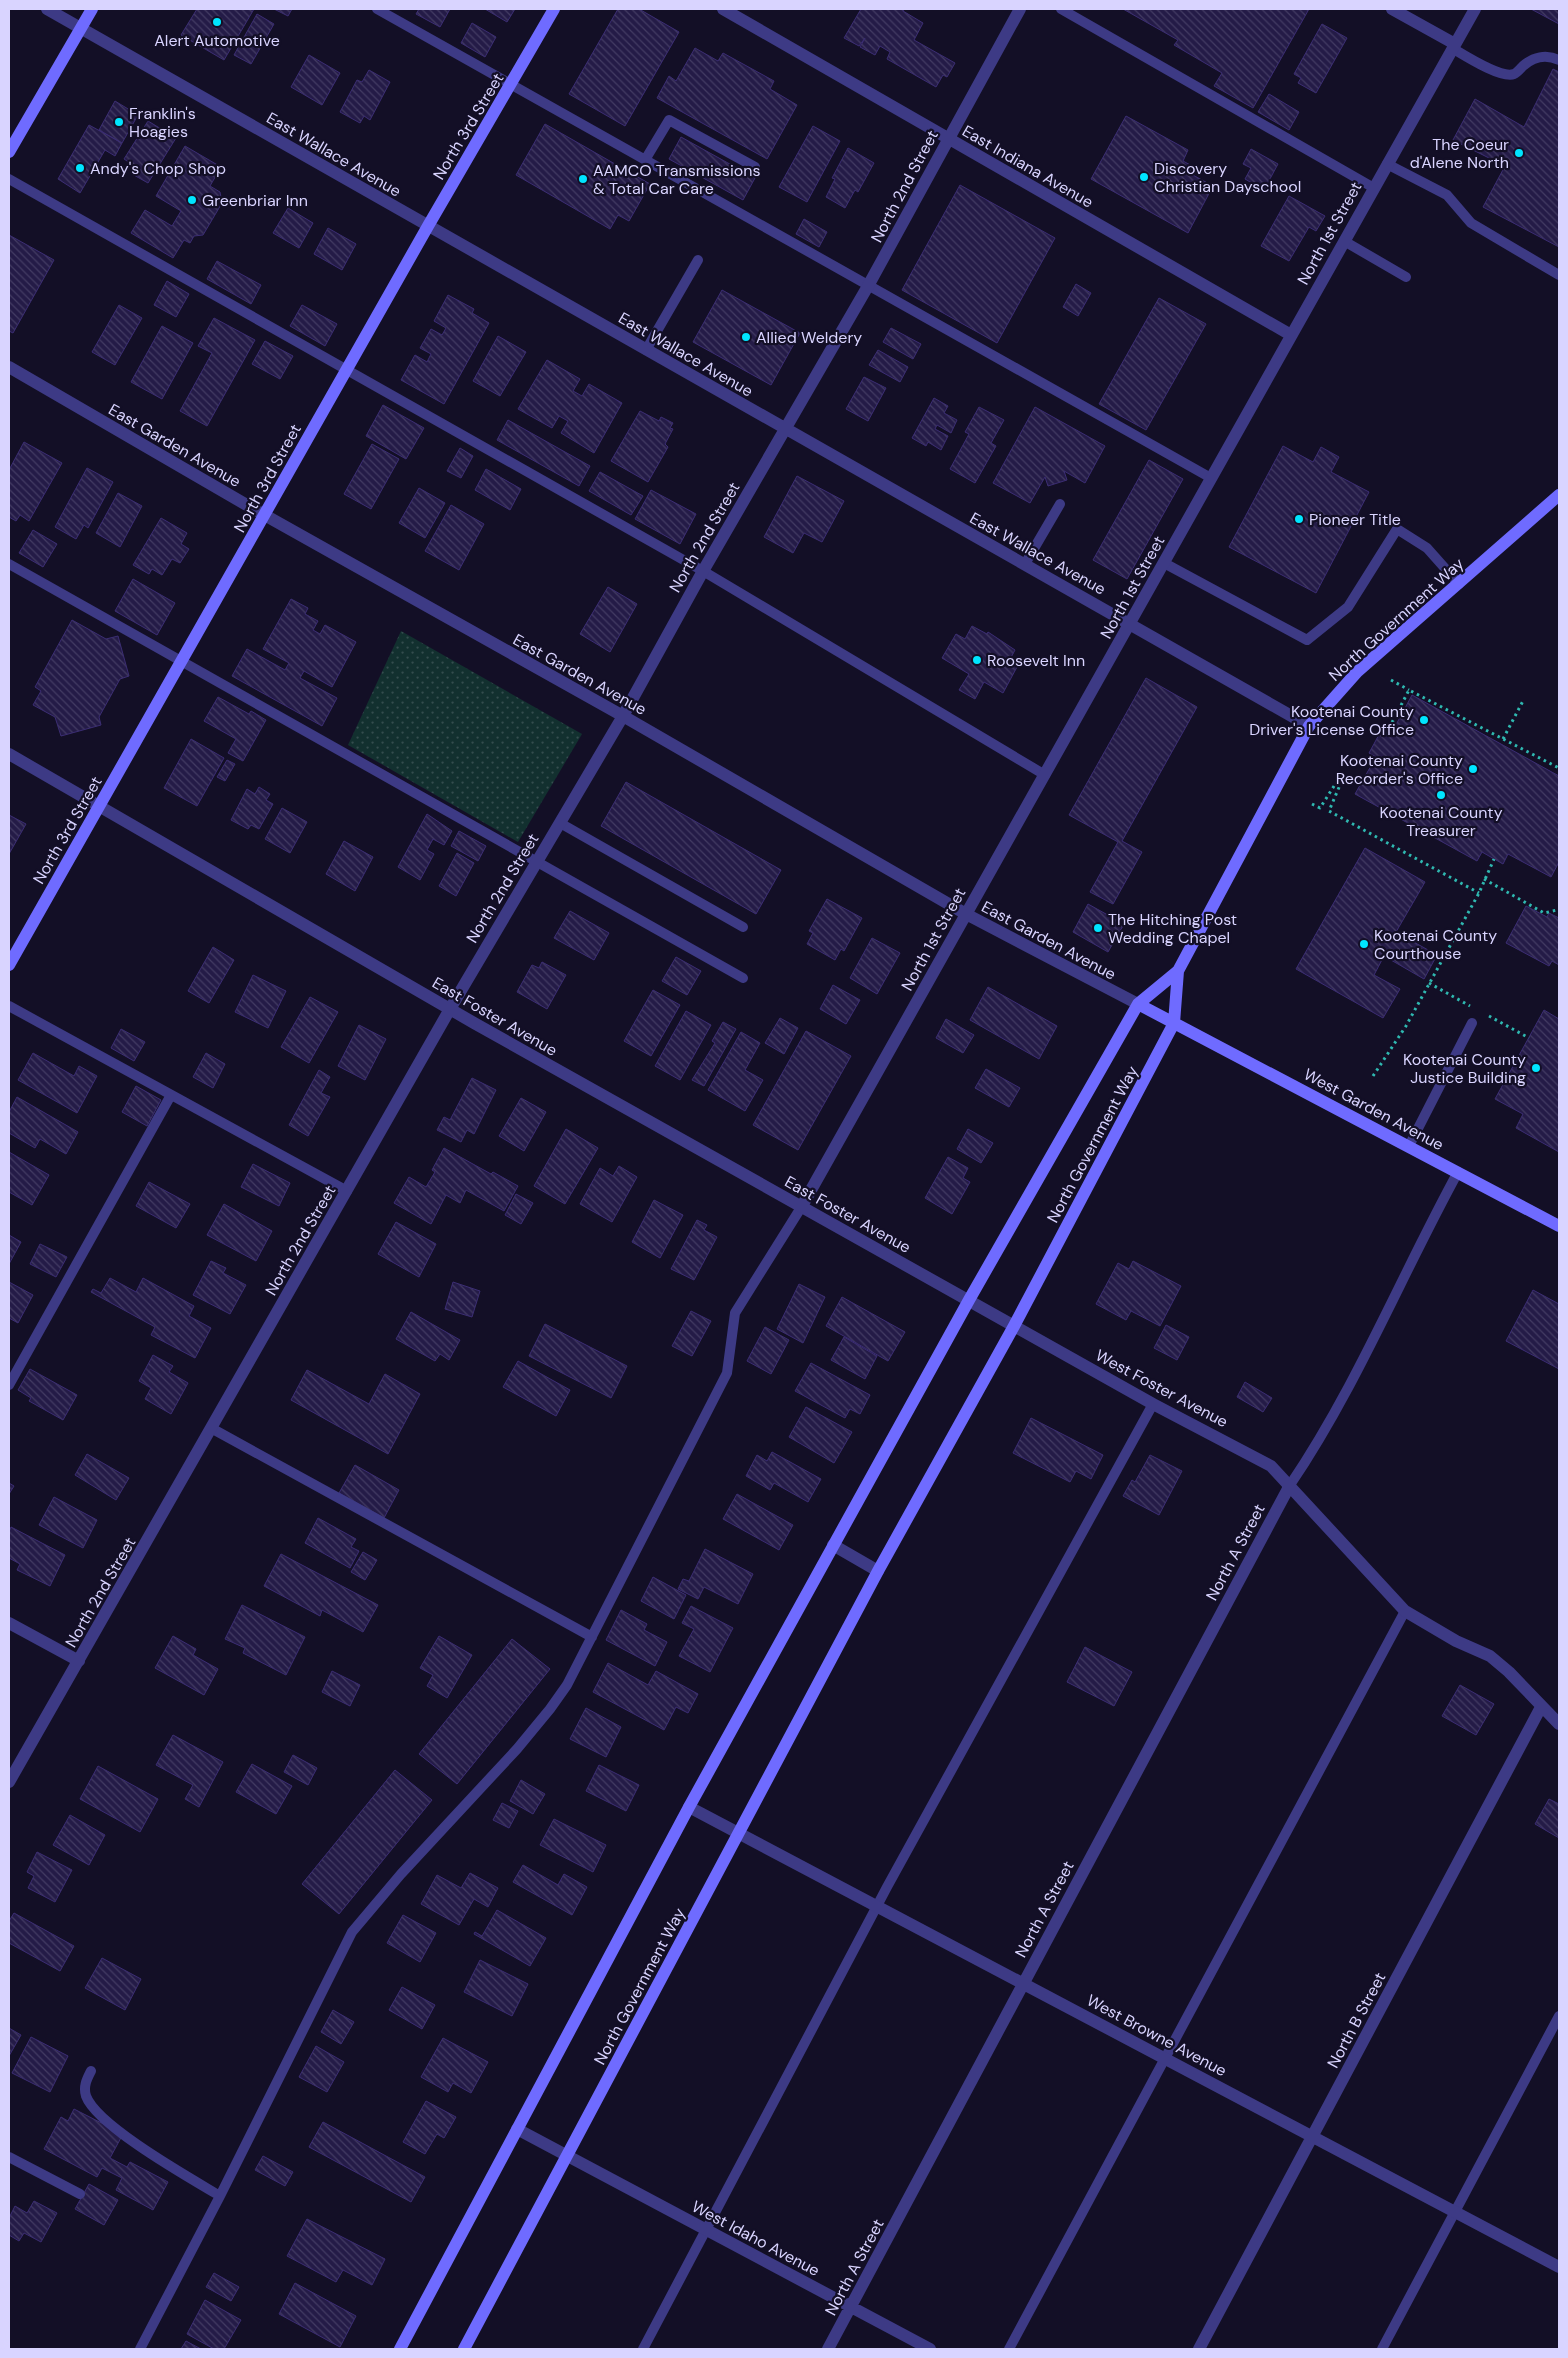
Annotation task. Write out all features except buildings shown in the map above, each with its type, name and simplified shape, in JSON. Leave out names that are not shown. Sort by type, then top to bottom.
[{"type":"main road","points":[[9,152],[92,9]]},
{"type":"main road","name":"North 3rd Street","points":[[9,965],[428,226],[512,85],[554,9]]},
{"type":"main road","name":"North Government Way","points":[[400,2349],[689,1807],[969,1300],[1138,1004],[1178,971],[1309,726],[1357,672],[1559,495]]},
{"type":"main road","name":"North Government Way","points":[[464,2349],[878,1571],[1014,1326],[1174,1023],[1178,971]]},
{"type":"main road","name":"West Garden Avenue","points":[[1138,1004],[1559,1226]]},
{"type":"street","name":"East Wallace Avenue","points":[[47,9],[1309,726]]},
{"type":"street","name":"East Indiana Avenue","points":[[723,9],[1291,335]]},
{"type":"street","name":"North 2nd Street","points":[[9,1782],[450,1009],[623,716],[702,571],[786,430],[868,286],[1020,9]]},
{"type":"street","points":[[1392,9],[1454,46]]},
{"type":"street","name":"North 1st Street","points":[[802,1206],[1131,624],[1475,9]]},
{"type":"street","name":"East Garden Avenue","points":[[9,367],[265,515],[623,716],[966,914],[1138,1004]]},
{"type":"street","name":"East Foster Avenue","points":[[9,754],[450,1009],[969,1300]]},
{"type":"street","points":[[969,1300],[1014,1326]]},
{"type":"street","name":"West Foster Avenue","points":[[1014,1326],[1153,1404],[1271,1466],[1405,1611],[1456,1641],[1490,1656],[1509,1672],[1559,1724]]},
{"type":"street","name":"North A Street","points":[[828,2349],[1290,1485]]},
{"type":"street","points":[[833,1545],[878,1571]]},
{"type":"street","points":[[9,1623],[79,1661]]},
{"type":"street","name":"North B Street","points":[[1199,2349],[1541,1707]]},
{"type":"street","points":[[689,1807],[740,1832]]},
{"type":"street","name":"West Browne Avenue","points":[[740,1832],[1559,2267]]},
{"type":"street","points":[[517,2129],[568,2156]]},
{"type":"street","name":"West Idaho Avenue","points":[[568,2156],[930,2349]]},
{"type":"lane","points":[[377,9],[1211,478]]},
{"type":"lane","points":[[1061,9],[1374,188]]},
{"type":"lane","points":[[1454,46],[1480,64],[1506,74],[1514,74],[1527,62],[1540,56],[1559,60]]},
{"type":"lane","points":[[646,160],[669,120],[755,167]]},
{"type":"lane","points":[[1388,164],[1447,196],[1471,223],[1559,275]]},
{"type":"lane","points":[[9,179],[702,571],[1045,775]]},
{"type":"lane","points":[[1344,241],[1406,277]]},
{"type":"lane","points":[[646,350],[698,260]]},
{"type":"lane","points":[[1025,564],[1060,504]]},
{"type":"lane","points":[[1164,563],[1307,640],[1348,607],[1397,529],[1426,548],[1459,584]]},
{"type":"lane","points":[[9,564],[742,978]]},
{"type":"lane","points":[[560,823],[743,927]]},
{"type":"lane","points":[[9,1006],[347,1191]]},
{"type":"lane","points":[[1409,1146],[1472,1023]]},
{"type":"lane","points":[[9,1385],[171,1095]]},
{"type":"lane","points":[[1290,1485],[1326,1426],[1384,1321],[1458,1172]]},
{"type":"lane","points":[[140,2349],[220,2196],[352,1932],[550,1709],[567,1685],[727,1373],[735,1313],[802,1206]]},
{"type":"lane","points":[[643,2349],[877,1905],[1153,1404]]},
{"type":"lane","points":[[211,1428],[592,1637]]},
{"type":"lane","points":[[1009,2349],[1405,1611]]},
{"type":"lane","points":[[1382,2349],[1559,2016]]},
{"type":"lane","points":[[91,2071],[84,2087],[86,2097],[93,2108],[116,2128],[166,2163],[220,2196]]},
{"type":"lane","points":[[9,2157],[80,2194]]},
{"type":"path","points":[[1391,680],[1559,768]]},
{"type":"path","points":[[1386,734],[1409,690]]},
{"type":"path","points":[[1503,738],[1524,699]]},
{"type":"path","points":[[1312,804],[1320,808],[1336,783],[1340,785],[1329,812],[1479,893]]},
{"type":"path","points":[[1373,1076],[1406,1026],[1479,893],[1494,859]]},
{"type":"path","points":[[1484,879],[1544,913],[1559,911]]},
{"type":"green space","points":[[401,631],[582,734],[518,842],[348,745]]},
{"type":"place","name":"Alert Automotive","points":[[217,22]]},
{"type":"place","name":"Franklin's Hoagies","points":[[119,122]]},
{"type":"place","name":"The Coeur d'Alene North","points":[[1519,153]]},
{"type":"place","name":"Andy's Chop Shop","points":[[80,168]]},
{"type":"place","name":"Discovery Christian Dayschool","points":[[1144,177]]},
{"type":"place","name":"AAMCO Transmissions & Total Car Care","points":[[583,179]]},
{"type":"place","name":"Greenbriar Inn","points":[[192,200]]},
{"type":"place","name":"Allied Weldery","points":[[746,337]]},
{"type":"place","name":"Pioneer Title","points":[[1299,519]]},
{"type":"place","name":"Roosevelt Inn","points":[[977,660]]},
{"type":"place","name":"Kootenai County Driver's License Office","points":[[1424,720]]},
{"type":"place","name":"Kootenai County Recorder's Office","points":[[1473,769]]},
{"type":"place","name":"Kootenai County Treasurer","points":[[1441,795]]},
{"type":"place","name":"The Hitching Post Wedding Chapel","points":[[1098,928]]},
{"type":"place","name":"Kootenai County Courthouse","points":[[1364,944]]},
{"type":"place","name":"Kootenai County Justice Building","points":[[1536,1068]]}]
